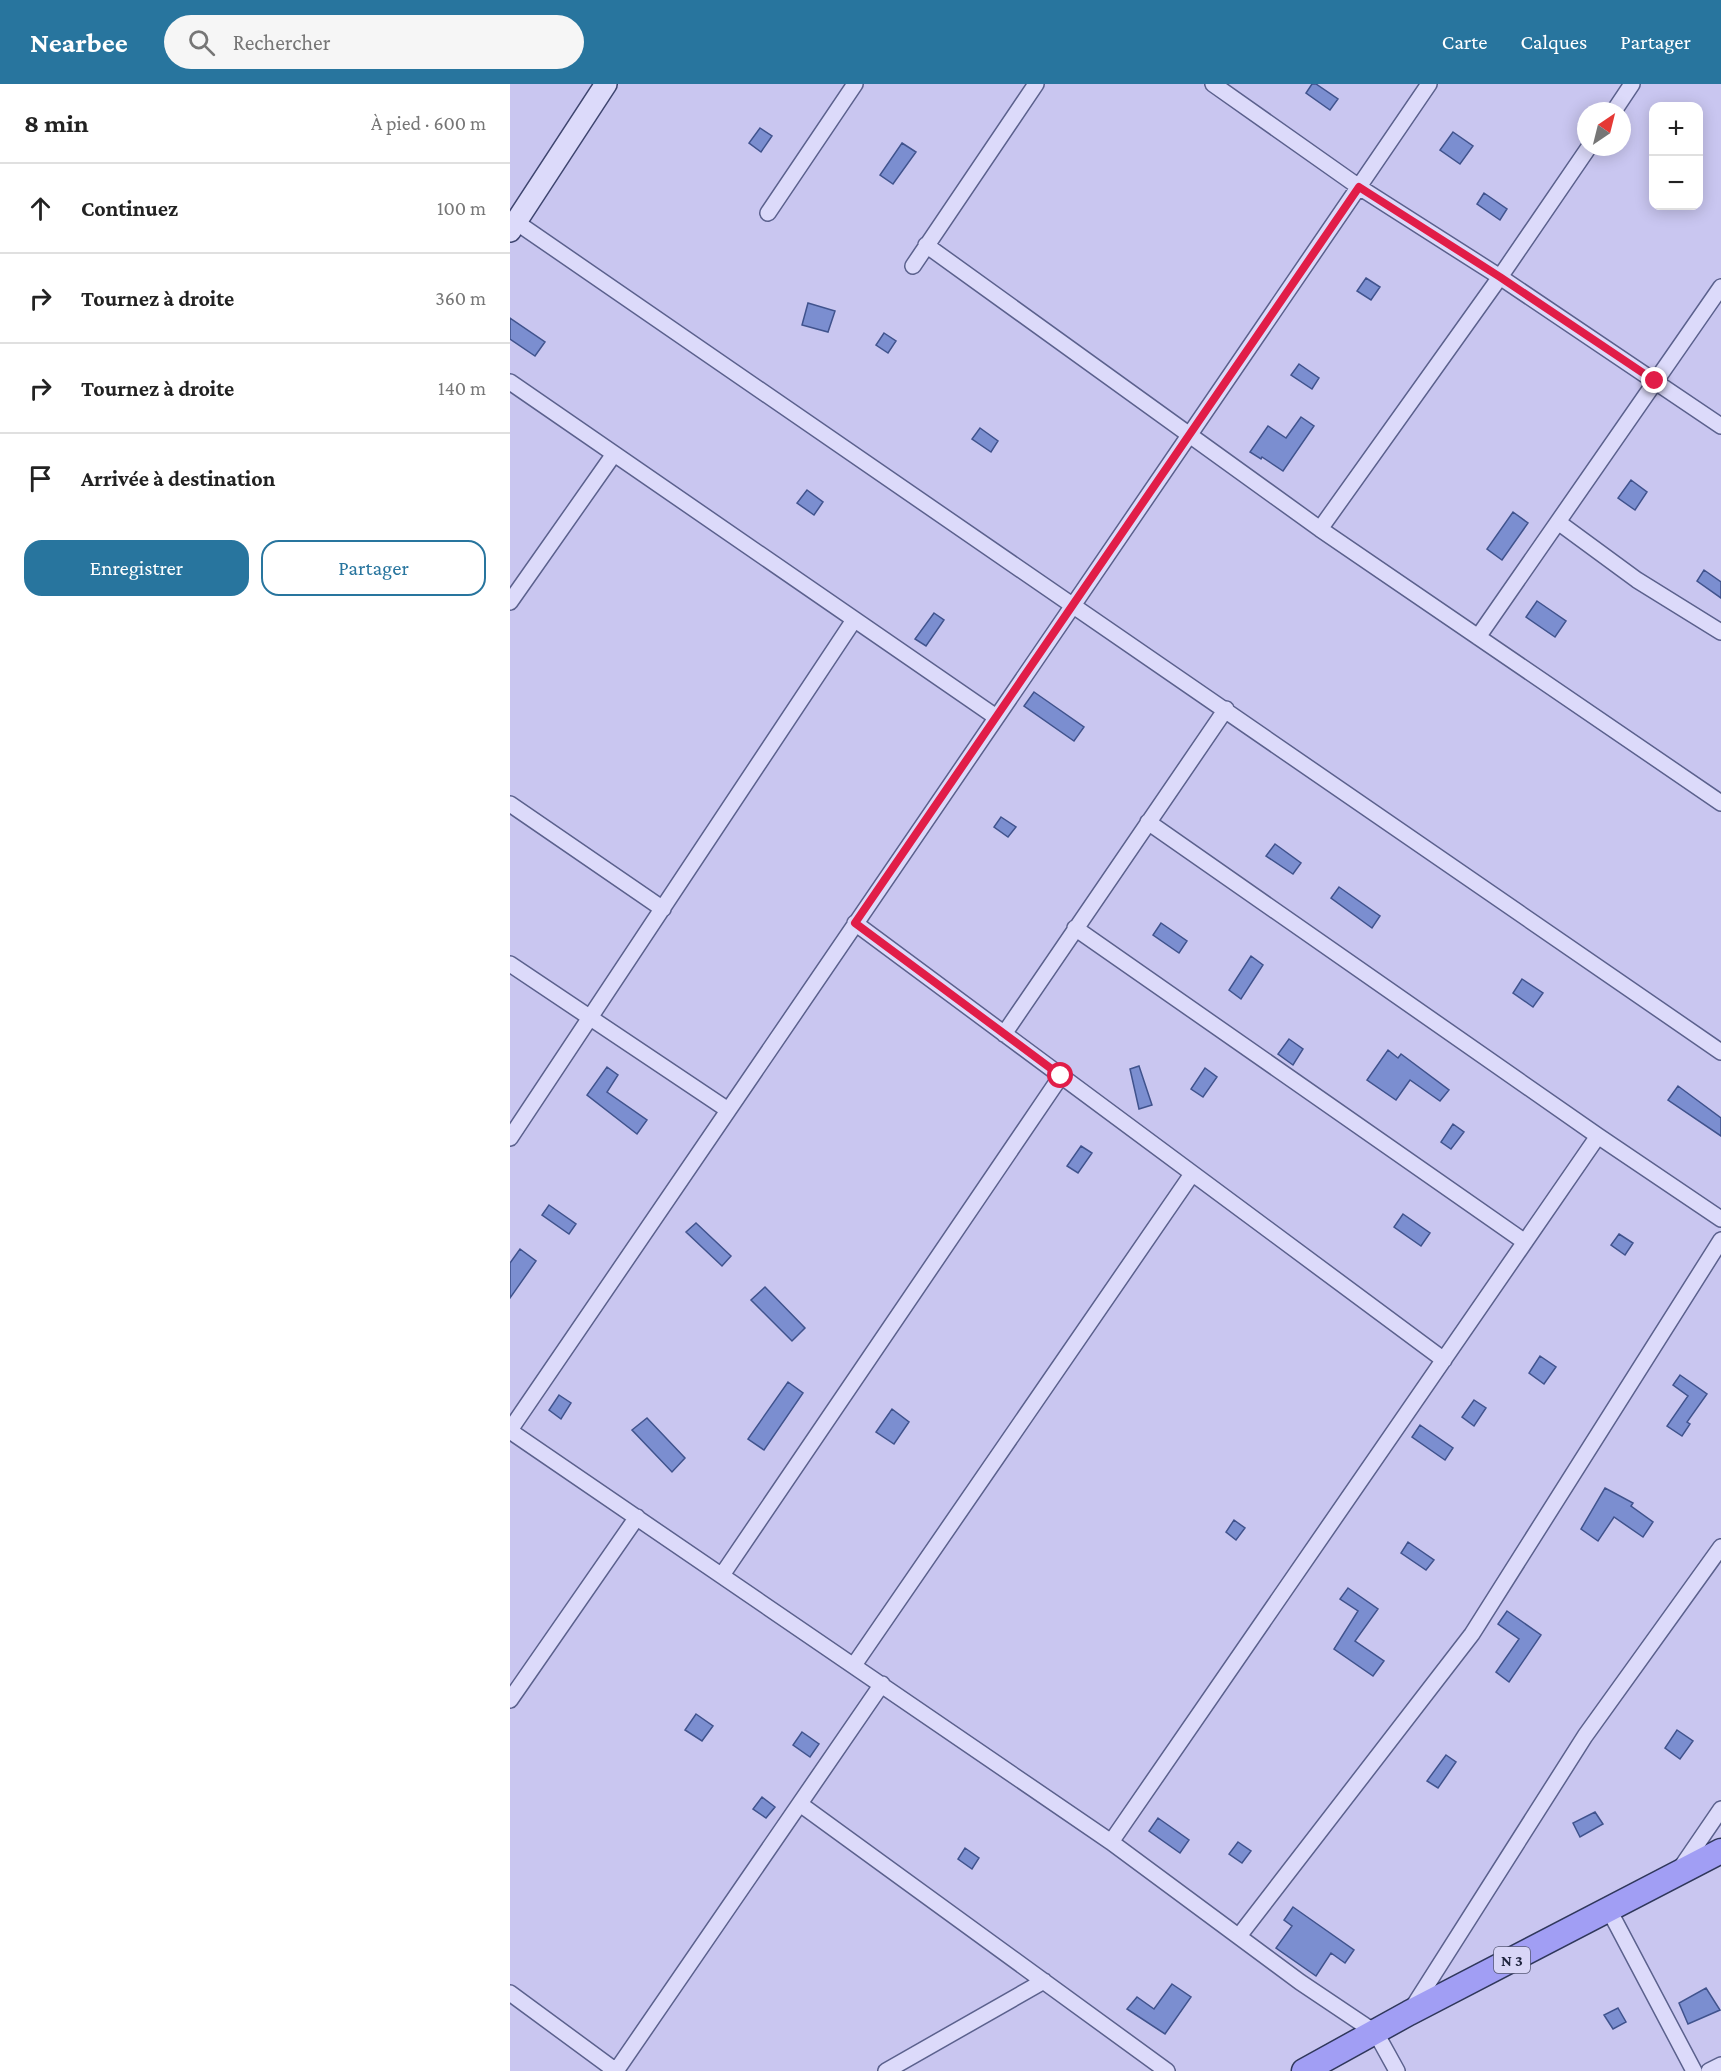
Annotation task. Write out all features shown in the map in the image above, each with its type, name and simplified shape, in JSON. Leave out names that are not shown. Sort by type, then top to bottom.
[{"type":"main road","points":[[513,226],[606,84]]},
{"type":"main road","name":"N 3","points":[[1304,2071],[1409,2013],[1721,1851]]},
{"type":"street","points":[[768,213],[855,84]]},
{"type":"street","points":[[913,266],[1036,84]]},
{"type":"street","points":[[1213,84],[1359,187],[1500,277],[1721,426]]},
{"type":"street","points":[[1397,2071],[1376,2033],[1300,1982],[1112,1842],[510,1430],[1429,84]]},
{"type":"street","points":[[1620,102],[1632,84]]},
{"type":"street","points":[[1320,529],[1500,277],[1583,156]]},
{"type":"street","points":[[513,226],[1073,604],[1721,1052]]},
{"type":"street","points":[[926,245],[1320,529],[1721,803]]},
{"type":"street","points":[[1478,637],[1721,287]]},
{"type":"street","points":[[510,382],[996,717]]},
{"type":"street","points":[[510,602],[615,454]]},
{"type":"street","points":[[1557,522],[1636,580],[1721,632]]},
{"type":"street","points":[[510,1138],[854,620]]},
{"type":"street","points":[[1004,1034],[1226,709]]},
{"type":"street","points":[[510,804],[663,909]]},
{"type":"street","points":[[1148,822],[1598,1136],[1721,1219]]},
{"type":"street","points":[[855,923],[1444,1360]]},
{"type":"street","points":[[1076,928],[1525,1242]]},
{"type":"street","points":[[510,964],[728,1110]]},
{"type":"street","points":[[722,1575],[1061,1076]]},
{"type":"street","points":[[1112,1842],[1598,1136]]},
{"type":"street","points":[[854,1665],[1192,1174]]},
{"type":"street","points":[[1239,1936],[1472,1634],[1721,1240]]},
{"type":"street","points":[[510,1700],[637,1517]]},
{"type":"street","points":[[1409,2013],[1585,1736],[1721,1547]]},
{"type":"street","points":[[510,1993],[616,2071],[882,1684]]},
{"type":"street","points":[[800,1804],[1167,2071]]},
{"type":"street","points":[[1676,1874],[1721,1809]]},
{"type":"street","points":[[1609,1910],[1694,2071]]},
{"type":"street","points":[[886,2071],[1044,1981]]},
{"type":"street","points":[[1709,2071],[1721,2065]]},
{"type":"building","points":[[1312,84],[1316,84],[1338,99],[1330,110],[1306,93]]},
{"type":"building","points":[[760,128],[772,136],[761,152],[749,143]]},
{"type":"building","points":[[1453,132],[1473,146],[1460,164],[1440,150]]},
{"type":"building","points":[[902,143],[916,152],[893,184],[880,175]]},
{"type":"building","points":[[1484,193],[1507,209],[1500,220],[1477,204]]},
{"type":"building","points":[[1366,278],[1380,287],[1371,300],[1357,291]]},
{"type":"building","points":[[808,303],[835,311],[828,332],[802,325]]},
{"type":"building","points":[[510,318],[545,342],[535,356],[510,339]]},
{"type":"building","points":[[884,333],[896,341],[888,353],[876,345]]},
{"type":"building","points":[[1299,364],[1319,378],[1312,389],[1291,375]]},
{"type":"building","points":[[1301,417],[1314,426],[1283,471],[1250,452],[1268,426],[1286,438]]},
{"type":"building","points":[[980,428],[998,441],[991,452],[972,439]]},
{"type":"building","points":[[1631,480],[1647,492],[1635,510],[1618,498]]},
{"type":"building","points":[[807,490],[823,502],[814,515],[797,503]]},
{"type":"building","points":[[1513,512],[1528,523],[1502,560],[1487,549]]},
{"type":"building","points":[[1704,570],[1721,582],[1721,598],[1697,581]]},
{"type":"building","points":[[1537,601],[1566,621],[1555,637],[1526,617]]},
{"type":"building","points":[[934,613],[944,620],[926,646],[915,639]]},
{"type":"building","points":[[1034,692],[1084,727],[1074,741],[1024,706]]},
{"type":"building","points":[[1001,817],[1016,827],[1008,837],[994,827]]},
{"type":"building","points":[[1275,844],[1301,863],[1293,874],[1266,856]]},
{"type":"building","points":[[1339,887],[1380,916],[1372,928],[1331,898]]},
{"type":"building","points":[[1161,923],[1187,941],[1179,953],[1153,935]]},
{"type":"building","points":[[1251,956],[1263,965],[1241,999],[1229,990]]},
{"type":"building","points":[[1522,979],[1543,993],[1533,1007],[1513,993]]},
{"type":"building","points":[[1289,1039],[1303,1049],[1293,1065],[1278,1054]]},
{"type":"building","points":[[1388,1050],[1398,1058],[1401,1054],[1449,1090],[1440,1101],[1410,1080],[1396,1100],[1367,1080]]},
{"type":"building","points":[[1139,1066],[1152,1105],[1139,1109],[1130,1069]]},
{"type":"building","points":[[607,1067],[618,1075],[607,1092],[647,1120],[637,1134],[587,1095]]},
{"type":"building","points":[[1205,1068],[1217,1077],[1203,1097],[1191,1089]]},
{"type":"building","points":[[1678,1086],[1721,1118],[1721,1136],[1668,1100]]},
{"type":"building","points":[[1453,1124],[1464,1132],[1451,1149],[1441,1142]]},
{"type":"building","points":[[1081,1146],[1092,1153],[1078,1173],[1067,1166]]},
{"type":"building","points":[[549,1205],[576,1224],[569,1234],[542,1215]]},
{"type":"building","points":[[1403,1214],[1430,1233],[1421,1246],[1394,1227]]},
{"type":"building","points":[[696,1223],[731,1256],[722,1266],[686,1232]]},
{"type":"building","points":[[1619,1234],[1633,1243],[1625,1255],[1611,1245]]},
{"type":"building","points":[[520,1249],[536,1261],[510,1298],[510,1263]]},
{"type":"building","points":[[765,1287],[805,1328],[792,1341],[751,1300]]},
{"type":"building","points":[[1540,1356],[1556,1367],[1544,1384],[1529,1373]]},
{"type":"building","points":[[1680,1375],[1707,1394],[1687,1422],[1690,1424],[1682,1436],[1667,1426],[1688,1396],[1673,1385]]},
{"type":"building","points":[[788,1382],[803,1393],[764,1450],[748,1439]]},
{"type":"building","points":[[559,1395],[571,1403],[561,1419],[549,1410]]},
{"type":"building","points":[[1474,1400],[1486,1408],[1474,1426],[1462,1417]]},
{"type":"building","points":[[892,1409],[909,1422],[894,1444],[876,1432]]},
{"type":"building","points":[[647,1418],[685,1458],[672,1472],[632,1430]]},
{"type":"building","points":[[1420,1425],[1453,1448],[1445,1460],[1412,1437]]},
{"type":"building","points":[[1605,1488],[1633,1503],[1631,1506],[1653,1522],[1643,1537],[1614,1517],[1598,1541],[1581,1529]]},
{"type":"building","points":[[1234,1520],[1245,1528],[1236,1540],[1226,1532]]},
{"type":"building","points":[[1408,1542],[1434,1560],[1426,1570],[1401,1553]]},
{"type":"building","points":[[1348,1588],[1378,1609],[1355,1641],[1384,1661],[1373,1676],[1334,1649],[1358,1611],[1340,1599]]},
{"type":"building","points":[[1507,1611],[1541,1635],[1509,1682],[1496,1672],[1519,1639],[1498,1624]]},
{"type":"building","points":[[696,1714],[713,1726],[702,1741],[685,1730]]},
{"type":"building","points":[[1677,1730],[1693,1741],[1680,1759],[1665,1748]]},
{"type":"building","points":[[802,1732],[819,1744],[810,1757],[793,1745]]},
{"type":"building","points":[[1446,1755],[1456,1762],[1438,1788],[1427,1781]]},
{"type":"building","points":[[762,1797],[775,1807],[766,1818],[753,1809]]},
{"type":"building","points":[[1595,1812],[1603,1824],[1580,1837],[1573,1823]]},
{"type":"building","points":[[1158,1818],[1189,1840],[1180,1853],[1149,1831]]},
{"type":"building","points":[[1238,1842],[1251,1851],[1242,1863],[1229,1854]]},
{"type":"building","points":[[965,1848],[979,1858],[972,1869],[958,1859]]},
{"type":"building","points":[[1293,1907],[1354,1950],[1345,1963],[1331,1953],[1316,1976],[1276,1948],[1292,1926],[1284,1920]]},
{"type":"building","points":[[1172,1984],[1191,1997],[1165,2034],[1127,2009],[1137,1997],[1154,2009]]},
{"type":"building","points":[[1706,1988],[1720,2010],[1688,2024],[1679,2003]]},
{"type":"building","points":[[1618,2008],[1626,2022],[1613,2029],[1604,2015]]},
{"type":"route","points":[[1061,1076],[855,923],[1359,187],[1500,277],[1655,381]]}]
